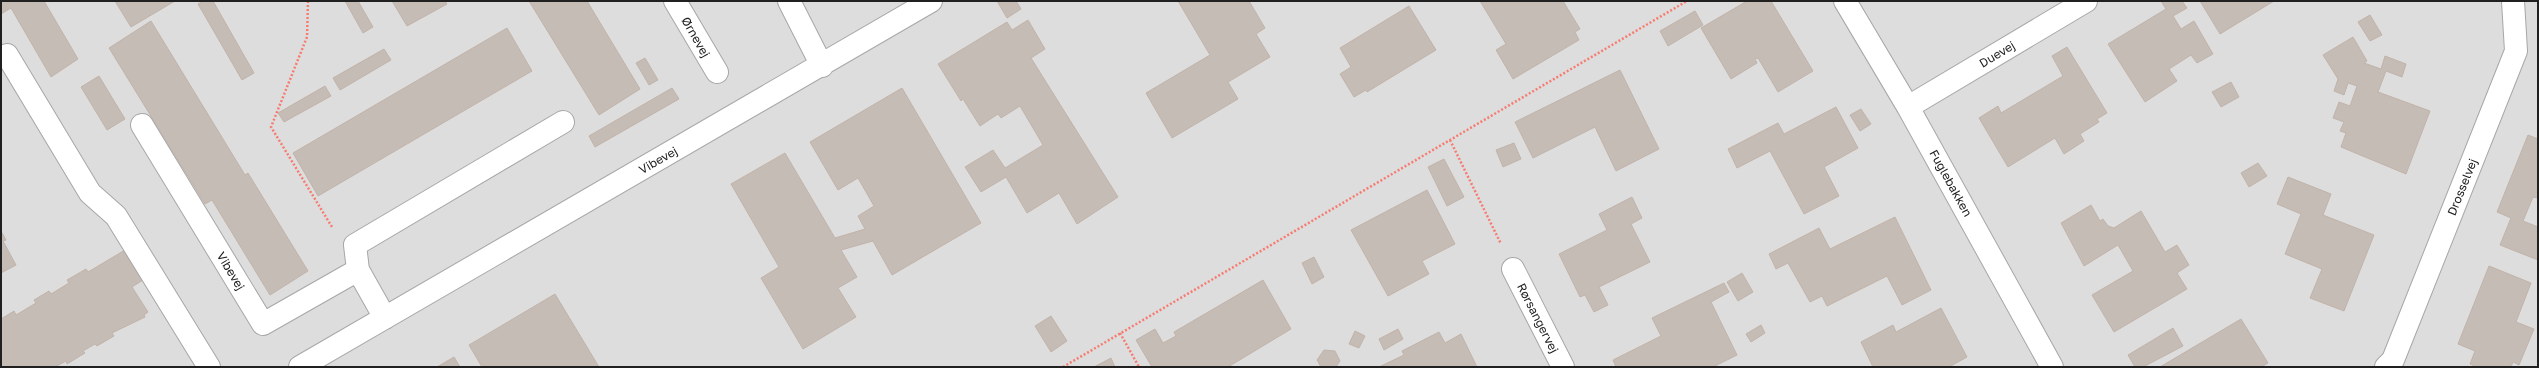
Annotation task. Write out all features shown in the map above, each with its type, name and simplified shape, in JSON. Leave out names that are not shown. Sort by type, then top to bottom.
[{"type":"street","name":"Ørnevej","points":[[675,1],[717,72]]},
{"type":"street","points":[[789,1],[822,66]]},
{"type":"street","name":"Vibevej","points":[[300,367],[822,66],[931,1]]},
{"type":"street","name":"Fuglebakken","points":[[1845,1],[1908,107],[2052,367]]},
{"type":"street","name":"Duevej","points":[[1908,107],[2086,1]]},
{"type":"street","name":"Drosselvej","points":[[2386,367],[2393,360],[2516,51],[2513,1]]},
{"type":"street","points":[[7,55],[90,194],[116,216],[209,367]]},
{"type":"street","points":[[385,318],[358,270],[355,245],[562,122]]},
{"type":"street","name":"Vibevej","points":[[142,125],[263,324],[358,270]]},
{"type":"street","name":"Rørsangervej","points":[[1513,269],[1563,367]]},
{"type":"path","points":[[308,1],[306,37],[272,127],[334,231],[355,245]]},
{"type":"path","points":[[1063,367],[1687,1]]},
{"type":"path","points":[[1450,140],[1513,269]]},
{"type":"path","points":[[1120,333],[1139,367]]},
{"type":"shaded area","points":[[1,1],[2538,1],[2538,367],[1,367]]},
{"type":"building","points":[[1,1],[44,1],[78,59],[51,77],[11,8],[1,14]]},
{"type":"building","points":[[115,1],[175,1],[131,27]]},
{"type":"building","points":[[204,1],[213,1],[254,73],[242,80],[198,4]]},
{"type":"building","points":[[345,1],[358,1],[373,27],[363,33]]},
{"type":"building","points":[[392,1],[445,1],[447,4],[407,26]]},
{"type":"building","points":[[529,1],[587,1],[640,89],[599,115]]},
{"type":"building","points":[[997,1],[1016,1],[1021,9],[1007,18]]},
{"type":"building","points":[[1178,1],[1249,1],[1265,28],[1256,34],[1270,57],[1228,82],[1238,99],[1172,138],[1146,93],[1210,55]]},
{"type":"building","points":[[1480,1],[1563,1],[1580,29],[1575,32],[1579,40],[1513,79],[1496,50],[1506,44]]},
{"type":"building","points":[[1747,1],[1771,1],[1813,71],[1778,92],[1758,58],[1755,59],[1757,63],[1731,79],[1701,28]]},
{"type":"building","points":[[2161,1],[2182,1],[2187,8],[2173,16],[2181,29],[2194,21],[2213,54],[2197,63],[2191,55],[2169,69],[2177,81],[2145,102],[2108,44],[2166,9]]},
{"type":"building","points":[[2200,1],[2274,1],[2220,34]]},
{"type":"building","points":[[1409,6],[1436,50],[1367,92],[1366,90],[1354,97],[1340,74],[1351,67],[1340,48]]},
{"type":"building","points":[[1695,11],[1703,25],[1668,46],[1660,31]]},
{"type":"building","points":[[2370,15],[2382,35],[2370,41],[2358,22]]},
{"type":"building","points":[[1028,20],[1045,49],[1031,58],[1118,197],[1077,224],[1059,193],[1027,213],[1006,177],[981,192],[965,167],[993,150],[1005,168],[1043,145],[1020,106],[1001,118],[998,114],[980,126],[963,99],[961,101],[938,64],[1007,22],[1012,30]]},
{"type":"building","points":[[151,21],[245,175],[248,173],[308,271],[270,295],[212,200],[205,204],[109,48]]},
{"type":"building","points":[[507,28],[532,71],[318,196],[293,153]]},
{"type":"building","points":[[2353,37],[2367,61],[2364,63],[2381,69],[2385,56],[2406,64],[2402,77],[2386,71],[2378,92],[2430,111],[2406,174],[2341,147],[2346,133],[2340,131],[2344,122],[2333,118],[2339,102],[2350,106],[2357,86],[2348,83],[2344,95],[2334,91],[2338,79],[2323,55]]},
{"type":"building","points":[[2067,47],[2107,113],[2097,119],[2099,122],[2080,134],[2084,141],[2064,154],[2055,138],[2008,167],[1979,118],[1998,106],[2001,113],[2063,76],[2052,56]]},
{"type":"building","points":[[384,49],[391,60],[340,90],[333,78]]},
{"type":"building","points":[[645,58],[658,80],[649,85],[636,63]]},
{"type":"building","points":[[1620,70],[1659,149],[1616,171],[1595,127],[1533,158],[1515,122]]},
{"type":"building","points":[[99,76],[125,119],[107,130],[81,87]]},
{"type":"building","points":[[2231,82],[2239,97],[2221,107],[2212,92]]},
{"type":"building","points":[[325,86],[331,96],[284,122],[278,113]]},
{"type":"building","points":[[672,88],[679,99],[595,147],[589,136]]},
{"type":"building","points":[[902,88],[981,223],[892,275],[873,241],[841,250],[857,277],[838,288],[856,317],[803,349],[761,278],[779,267],[731,184],[785,153],[835,238],[865,229],[858,216],[874,206],[858,178],[838,190],[810,142]]},
{"type":"building","points":[[1836,107],[1858,148],[1824,167],[1839,196],[1804,214],[1770,151],[1737,168],[1728,149],[1778,123],[1784,134]]},
{"type":"building","points":[[1861,109],[1871,124],[1860,131],[1850,115]]},
{"type":"building","points":[[2528,135],[2538,139],[2538,198],[2533,197],[2523,221],[2538,227],[2538,260],[2500,245],[2511,218],[2497,212]]},
{"type":"building","points":[[1514,143],[1521,159],[1503,167],[1496,150]]},
{"type":"building","points":[[1444,159],[1464,197],[1447,206],[1428,167]]},
{"type":"building","points":[[2258,163],[2267,176],[2249,187],[2241,173]]},
{"type":"building","points":[[2288,177],[2331,194],[2323,215],[2374,235],[2344,311],[2310,298],[2322,269],[2285,254],[2301,214],[2277,204]]},
{"type":"building","points":[[1427,190],[1455,244],[1422,261],[1429,274],[1388,296],[1351,230]]},
{"type":"building","points":[[1632,197],[1642,218],[1631,224],[1650,262],[1599,287],[1608,305],[1594,312],[1585,295],[1580,297],[1559,254],[1607,230],[1599,214]]},
{"type":"building","points":[[2091,205],[2100,221],[2103,219],[2108,226],[2114,228],[2141,211],[2165,252],[2177,245],[2189,265],[2177,273],[2187,289],[2114,332],[2092,295],[2133,271],[2118,245],[2084,266],[2061,223]]},
{"type":"building","points":[[1895,217],[1931,290],[1902,305],[1887,276],[1827,306],[1822,296],[1810,302],[1788,263],[1776,269],[1769,254],[1819,228],[1830,249]]},
{"type":"building","points":[[1,231],[6,240],[3,241],[16,265],[1,273]]},
{"type":"building","points":[[125,250],[143,280],[132,287],[148,312],[144,315],[145,317],[112,333],[114,336],[97,346],[95,344],[83,351],[85,353],[67,364],[66,361],[55,367],[1,367],[1,319],[14,311],[16,315],[36,303],[34,300],[49,291],[51,294],[69,283],[67,280],[86,269],[88,272]]},
{"type":"building","points":[[1314,257],[1324,277],[1312,284],[1302,263]]},
{"type":"building","points":[[2489,266],[2531,283],[2516,322],[2534,329],[2519,365],[2513,362],[2511,367],[2477,367],[2470,364],[2475,351],[2458,344]]},
{"type":"building","points":[[1742,273],[1753,292],[1738,301],[1727,282]]},
{"type":"building","points":[[1263,280],[1291,329],[1228,367],[1152,367],[1136,340],[1155,329],[1163,343],[1176,336],[1174,332]]},
{"type":"building","points":[[1724,283],[1729,292],[1711,302],[1737,355],[1713,367],[1616,367],[1613,360],[1661,336],[1652,318]]},
{"type":"building","points":[[555,294],[599,367],[482,367],[469,345]]},
{"type":"building","points":[[1941,308],[1967,357],[1949,367],[1873,367],[1861,342],[1893,325],[1896,332]]},
{"type":"building","points":[[1051,316],[1067,341],[1051,352],[1035,326]]},
{"type":"building","points":[[2241,319],[2268,363],[2261,367],[2160,367]]},
{"type":"building","points":[[1761,325],[1765,333],[1751,342],[1746,334]]},
{"type":"building","points":[[2173,328],[2183,346],[2143,367],[2135,367],[2128,355]]},
{"type":"building","points":[[1398,329],[1403,339],[1384,350],[1379,339]]},
{"type":"building","points":[[1355,331],[1365,336],[1359,348],[1349,344]]},
{"type":"building","points":[[1439,332],[1445,343],[1461,334],[1477,367],[1379,367],[1404,355],[1402,351]]},
{"type":"building","points":[[1324,350],[1335,351],[1340,361],[1336,367],[1321,367],[1317,360]]},
{"type":"building","points":[[454,357],[460,367],[437,367]]},
{"type":"building","points":[[1111,358],[1115,367],[1094,367]]}]
